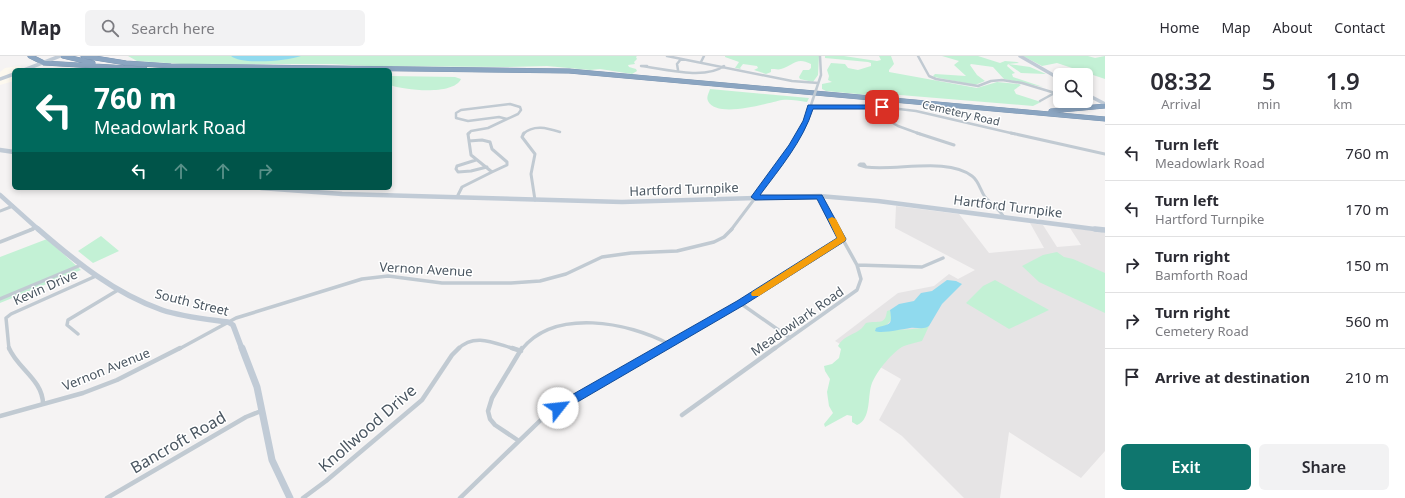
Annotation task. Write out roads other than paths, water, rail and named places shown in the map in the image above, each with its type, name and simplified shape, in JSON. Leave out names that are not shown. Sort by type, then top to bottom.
[{"type":"highway","points":[[30,56],[43,63],[130,68]]},
{"type":"highway","points":[[63,56],[103,65],[136,68]]},
{"type":"highway","points":[[83,56],[138,64],[178,66],[332,68]]},
{"type":"highway","points":[[108,56],[118,60],[138,64]]},
{"type":"highway","points":[[392,69],[562,71],[1105,119]]},
{"type":"highway","points":[[392,72],[523,73],[592,76],[1105,124]]},
{"type":"highway","points":[[985,108],[1052,111],[1105,105]]},
{"type":"main road","points":[[29,68],[63,56]]},
{"type":"main road","points":[[1020,56],[1053,75]]},
{"type":"main road","points":[[0,79],[12,75]]},
{"type":"main road","points":[[1093,98],[1105,105]]},
{"type":"main road","points":[[0,150],[12,152]]},
{"type":"main road","name":"Hartford Turnpike","points":[[288,190],[342,194],[637,202],[819,196],[878,201],[1105,230]]},
{"type":"main road","name":"South Street","points":[[0,195],[81,265],[96,276],[119,289],[164,311],[228,322],[233,325],[242,344],[257,387],[272,460],[290,498]]},
{"type":"street","points":[[667,56],[724,66],[792,81],[818,83]]},
{"type":"street","points":[[701,62],[704,56]]},
{"type":"street","name":"Vernon Avenue","points":[[0,416],[83,393],[117,380],[172,354],[228,322],[252,312],[362,279],[376,276],[400,276],[442,283],[468,284],[540,281],[566,274],[592,261],[602,258],[631,253],[664,252],[689,249],[714,242],[724,237],[736,224],[793,146],[806,121],[821,75],[820,56]]},
{"type":"street","points":[[918,56],[929,76],[936,79],[978,86],[991,81],[1002,80],[1022,83],[1053,92]]},
{"type":"street","points":[[678,70],[677,64],[681,59]]},
{"type":"street","points":[[647,66],[705,73],[717,71],[724,66]]},
{"type":"street","points":[[1040,101],[1053,94]]},
{"type":"street","points":[[492,172],[471,155],[469,132],[495,125],[507,119],[519,113],[521,110],[520,107],[510,104],[461,110],[456,113],[456,118],[468,121],[499,117],[507,119]]},
{"type":"street","name":"Cemetery Road","points":[[811,107],[882,107],[938,115],[1105,154]]},
{"type":"street","points":[[882,107],[881,116],[892,123],[954,145]]},
{"type":"street","points":[[535,200],[531,174],[535,154],[522,137],[522,134],[525,131],[537,127],[560,132]]},
{"type":"street","points":[[457,197],[462,187],[507,165],[507,162],[492,149],[488,141],[480,139],[469,141]]},
{"type":"street","points":[[476,160],[457,166],[456,169],[458,172],[471,171],[487,167]]},
{"type":"street","points":[[866,167],[897,170],[946,166],[964,171],[972,175],[985,197],[1004,217]]},
{"type":"street","name":"Meadowlark Road","points":[[682,415],[857,290],[861,279],[857,265],[819,196]]},
{"type":"street","points":[[0,210],[13,206]]},
{"type":"street","points":[[0,242],[37,227]]},
{"type":"street","points":[[460,498],[519,441],[553,411],[740,303],[842,239]]},
{"type":"street","points":[[857,265],[922,267],[942,258]]},
{"type":"street","points":[[0,299],[81,265]]},
{"type":"street","name":"Kevin Drive","points":[[42,404],[43,399],[34,380],[9,350],[6,318],[11,314],[96,276]]},
{"type":"street","points":[[78,334],[67,325],[68,320],[119,289]]},
{"type":"street","points":[[740,303],[790,338]]},
{"type":"street","points":[[519,441],[490,420],[487,412],[489,403],[521,350],[530,340],[547,330],[554,328],[587,324],[608,324],[651,336],[668,344]]},
{"type":"street","name":"Knollwood Drive","points":[[304,498],[422,400],[452,355],[463,344],[480,339],[521,350]]},
{"type":"street","name":"Bancroft Road","points":[[108,498],[246,417],[262,410]]},
{"type":"water","points":[[231,56],[301,56],[276,61],[254,61],[237,59]]},
{"type":"water","points":[[947,280],[956,281],[962,284],[942,304],[929,326],[925,328],[910,328],[887,332],[875,331],[876,328],[889,324],[891,319],[890,310],[899,304],[914,301],[921,293],[932,291]]}]
